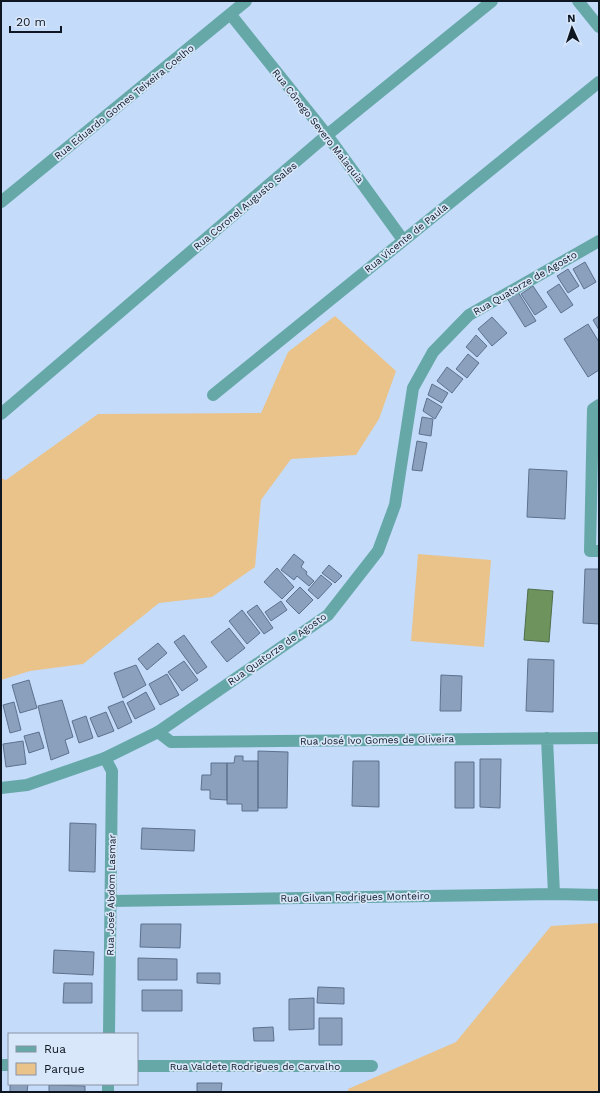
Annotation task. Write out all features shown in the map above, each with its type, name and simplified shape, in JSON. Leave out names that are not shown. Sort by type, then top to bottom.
[{"type":"street","name":"Rua Eduardo Gomes Teixeira Coelho","points":[[1,202],[231,15],[246,1]]},
{"type":"street","name":"Rua Coronel Augusto Sales","points":[[1,414],[328,135],[492,1]]},
{"type":"street","points":[[578,1],[599,27]]},
{"type":"street","name":"Rua Cônego Severo Malaquia","points":[[231,15],[328,135],[403,240]]},
{"type":"street","name":"Rua Vicente de Paula","points":[[213,395],[599,82]]},
{"type":"street","name":"Rua Quatorze de Agosto","points":[[1,788],[27,785],[105,758],[158,732],[328,615],[378,551],[395,505],[413,388],[433,352],[469,315],[599,241]]},
{"type":"street","points":[[595,551],[593,409],[599,405]]},
{"type":"street","name":"Rua José Ivo Gomes de Oliveira","points":[[158,732],[171,742],[599,738]]},
{"type":"street","points":[[547,738],[554,894]]},
{"type":"street","name":"Rua José Abdom Lasmar","points":[[105,758],[112,771],[109,1033]]},
{"type":"street","name":"Rua Gilvan Rodrigues Monteiro","points":[[111,901],[554,894],[599,895]]},
{"type":"street","name":"Rua Valdete Rodrigues de Carvalho","points":[[138,1066],[372,1066]]},
{"type":"green space","points":[[335,316],[396,371],[379,419],[356,455],[291,459],[261,500],[255,567],[212,597],[159,603],[83,664],[30,671],[1,680],[1,478],[6,480],[98,414],[261,413],[288,352]]},
{"type":"green space","points":[[418,554],[491,560],[484,647],[411,641]]},
{"type":"green space","points":[[599,923],[599,1092],[348,1092],[348,1089],[456,1042],[551,926]]},
{"type":"shaded area","points":[[528,589],[553,591],[549,642],[524,640]]},
{"type":"building","points":[[585,262],[596,282],[584,289],[573,269]]},
{"type":"building","points":[[568,269],[579,286],[568,293],[557,276]]},
{"type":"building","points":[[559,284],[573,305],[561,313],[547,292]]},
{"type":"building","points":[[533,286],[547,307],[535,315],[521,294]]},
{"type":"building","points":[[518,292],[536,321],[525,327],[507,298]]},
{"type":"building","points":[[599,316],[599,330],[593,320]]},
{"type":"building","points":[[492,317],[507,333],[492,346],[478,329]]},
{"type":"building","points":[[588,324],[599,342],[599,370],[588,377],[564,339]]},
{"type":"building","points":[[476,335],[487,346],[477,357],[466,347]]},
{"type":"building","points":[[468,354],[479,363],[467,378],[456,369]]},
{"type":"building","points":[[447,367],[463,379],[452,393],[437,381]]},
{"type":"building","points":[[432,384],[448,393],[442,403],[428,395]]},
{"type":"building","points":[[427,398],[442,407],[435,419],[423,411]]},
{"type":"building","points":[[422,417],[433,419],[431,436],[419,434]]},
{"type":"building","points":[[417,441],[427,443],[422,471],[412,470]]},
{"type":"building","points":[[529,469],[567,471],[565,519],[527,517]]},
{"type":"building","points":[[294,554],[304,562],[301,567],[314,581],[309,586],[297,576],[294,580],[281,570]]},
{"type":"building","points":[[329,565],[342,576],[335,583],[322,573]]},
{"type":"building","points":[[277,568],[294,587],[282,599],[264,582]]},
{"type":"building","points":[[585,569],[599,569],[599,624],[583,623]]},
{"type":"building","points":[[321,575],[332,584],[318,599],[308,590]]},
{"type":"building","points":[[300,587],[313,600],[299,614],[286,601]]},
{"type":"building","points":[[281,601],[287,610],[271,621],[265,612]]},
{"type":"building","points":[[257,605],[273,628],[264,634],[247,612]]},
{"type":"building","points":[[242,610],[260,633],[247,644],[229,621]]},
{"type":"building","points":[[229,628],[245,648],[227,662],[211,642]]},
{"type":"building","points":[[184,635],[207,667],[197,674],[174,642]]},
{"type":"building","points":[[158,643],[167,653],[147,670],[138,659]]},
{"type":"building","points":[[528,659],[554,660],[553,712],[526,711]]},
{"type":"building","points":[[184,661],[198,680],[182,691],[168,672]]},
{"type":"building","points":[[136,665],[146,685],[123,698],[114,673]]},
{"type":"building","points":[[167,674],[179,695],[160,705],[149,684]]},
{"type":"building","points":[[441,675],[462,676],[461,711],[440,711]]},
{"type":"building","points":[[29,680],[37,708],[20,713],[12,685]]},
{"type":"building","points":[[146,692],[155,709],[135,719],[127,703]]},
{"type":"building","points":[[62,700],[73,737],[65,740],[69,753],[51,760],[38,706]]},
{"type":"building","points":[[123,701],[132,722],[118,729],[108,707]]},
{"type":"building","points":[[14,702],[21,730],[10,733],[3,705]]},
{"type":"building","points":[[106,712],[114,731],[98,737],[90,718]]},
{"type":"building","points":[[86,716],[93,738],[79,743],[72,721]]},
{"type":"building","points":[[39,732],[44,748],[29,753],[24,736]]},
{"type":"building","points":[[23,741],[26,764],[6,767],[3,744]]},
{"type":"building","points":[[258,751],[288,752],[287,808],[258,808]]},
{"type":"building","points":[[235,756],[243,756],[243,761],[258,761],[258,811],[242,811],[242,804],[227,804],[227,763],[234,763]]},
{"type":"building","points":[[480,759],[501,759],[500,808],[480,807]]},
{"type":"building","points":[[353,761],[379,761],[379,807],[352,806]]},
{"type":"building","points":[[455,762],[474,762],[474,808],[455,808]]},
{"type":"building","points":[[211,763],[227,763],[227,800],[210,799],[210,790],[201,790],[202,775],[211,775]]},
{"type":"building","points":[[70,823],[96,824],[95,872],[69,871]]},
{"type":"building","points":[[142,828],[195,830],[194,851],[141,849]]},
{"type":"building","points":[[141,924],[181,924],[180,948],[140,947]]},
{"type":"building","points":[[54,950],[94,952],[93,975],[53,973]]},
{"type":"building","points":[[138,958],[177,959],[177,980],[138,980]]},
{"type":"building","points":[[197,973],[220,973],[220,984],[197,983]]},
{"type":"building","points":[[64,983],[92,983],[92,1003],[63,1003]]},
{"type":"building","points":[[318,987],[344,988],[344,1004],[317,1003]]},
{"type":"building","points":[[142,990],[182,990],[182,1011],[142,1011]]},
{"type":"building","points":[[314,998],[314,1029],[289,1030],[289,999]]},
{"type":"building","points":[[319,1018],[342,1018],[342,1045],[319,1045]]},
{"type":"building","points":[[273,1027],[274,1041],[254,1041],[253,1028]]},
{"type":"building","points":[[197,1083],[222,1083],[221,1092],[197,1092]]},
{"type":"building","points":[[10,1085],[28,1085],[27,1092],[10,1092]]},
{"type":"building","points":[[49,1085],[85,1086],[85,1092],[49,1092]]}]
